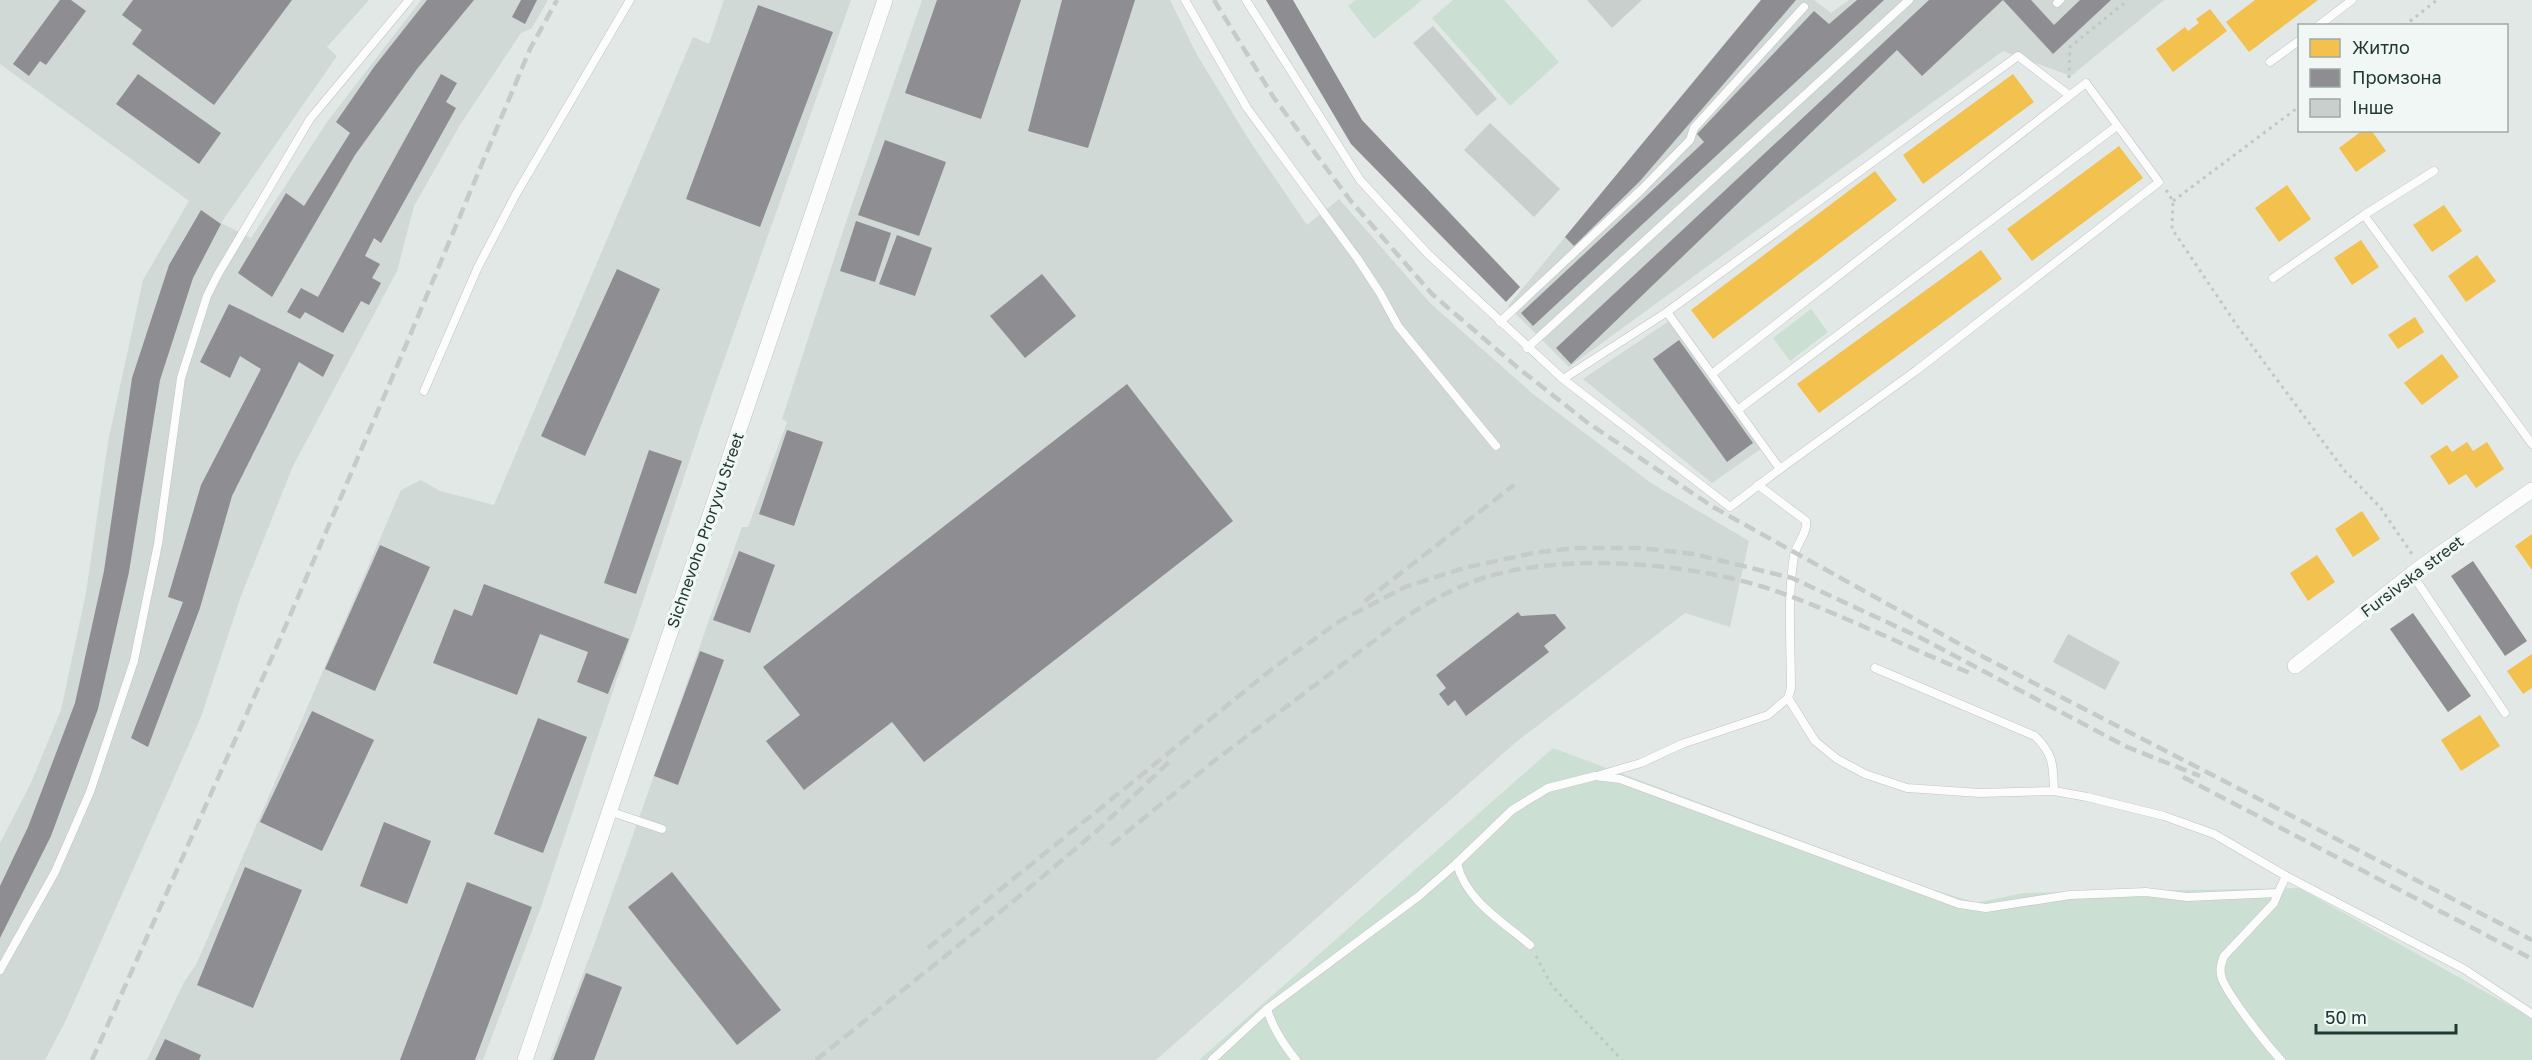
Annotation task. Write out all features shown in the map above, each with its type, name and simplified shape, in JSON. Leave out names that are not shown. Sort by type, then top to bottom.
[{"type":"street","name":"Sichnevoho Proryvu Street","points":[[525,1060],[885,0]]},
{"type":"street","name":"Fursivska street","points":[[2295,666],[2416,571],[2532,490]]},
{"type":"lane","points":[[0,970],[64,852],[90,792],[134,661],[158,544],[181,378],[207,296],[216,276],[310,119],[409,0]]},
{"type":"lane","points":[[424,391],[477,267],[515,196],[630,0]]},
{"type":"lane","points":[[1185,0],[1247,108],[1357,258],[1398,326],[1496,446]]},
{"type":"lane","points":[[1246,0],[1360,180],[1427,253],[1563,379],[1730,507],[1917,370],[2159,182],[2086,83],[1712,374]]},
{"type":"lane","points":[[1527,348],[1909,0]]},
{"type":"lane","points":[[2321,24],[2352,0]]},
{"type":"lane","points":[[1500,322],[1642,189],[1690,140],[1694,128],[1804,7]]},
{"type":"lane","points":[[2270,62],[2298,41]]},
{"type":"lane","points":[[1563,379],[1667,312],[2018,56],[2069,95]]},
{"type":"lane","points":[[1739,409],[2117,126]]},
{"type":"lane","points":[[2273,278],[2364,215],[2434,171]]},
{"type":"lane","points":[[2364,215],[2532,444]]},
{"type":"lane","points":[[1667,312],[1780,469]]},
{"type":"lane","points":[[1212,1060],[1267,1009],[1419,896],[1458,863],[1512,810],[1548,788],[1641,763],[1682,744],[1768,716],[1788,698],[1791,688],[1790,596],[1794,553],[1807,526],[1806,521],[1758,486]]},
{"type":"lane","points":[[2416,571],[2505,713]]},
{"type":"lane","points":[[1875,668],[2035,736],[2045,746],[2053,761],[2054,791]]},
{"type":"lane","points":[[1788,698],[1815,741],[1836,759],[1865,774],[1907,788],[1980,793],[2054,791],[2164,816],[2214,834],[2286,876],[2464,969],[2532,1014]]},
{"type":"lane","points":[[1595,776],[1620,779],[1959,904],[1986,908],[2070,895],[2146,892],[2187,897],[2278,893]]},
{"type":"lane","points":[[609,811],[662,829]]},
{"type":"lane","points":[[1458,863],[1460,876],[1468,890],[1530,945]]},
{"type":"lane","points":[[2281,1060],[2231,993],[2222,978],[2220,967],[2224,956],[2274,903],[2286,876]]},
{"type":"lane","points":[[1267,1009],[1271,1025],[1296,1060]]},
{"type":"path","points":[[2069,95],[2070,47],[2128,0]]},
{"type":"path","points":[[2407,24],[2437,0]]},
{"type":"path","points":[[2174,201],[2298,108]]},
{"type":"path","points":[[2159,182],[2174,201],[2172,229],[2238,327],[2344,470],[2380,507],[2416,571]]},
{"type":"path","points":[[1530,945],[1552,986],[1622,1060]]},
{"type":"shaded area","points":[[0,0],[369,0],[327,47],[337,56],[221,223],[251,238],[327,122],[421,0],[548,0],[532,28],[521,33],[460,125],[414,206],[397,271],[293,466],[241,596],[201,717],[66,1020],[45,1060],[0,1060],[0,843],[30,785],[61,710],[86,593],[108,442],[143,280],[189,201],[0,64]]},
{"type":"shaded area","points":[[724,0],[851,0],[704,417],[541,907],[483,1060],[147,1060],[184,982],[196,965],[401,490],[421,480],[440,491],[494,505],[693,37],[709,44]]},
{"type":"shaded area","points":[[922,0],[1170,0],[1197,55],[1251,143],[1307,225],[1339,199],[1430,303],[1533,394],[1651,483],[1749,541],[1730,627],[1685,613],[1516,742],[1156,1060],[550,1060],[594,945],[742,527],[748,527],[787,422],[782,419]]},
{"type":"shaded area","points":[[1761,0],[1814,0],[1831,13],[1849,0],[2164,0],[2071,76],[2003,51],[1569,367],[1508,306]]},
{"type":"shaded area","points":[[1669,321],[1761,449],[1712,483],[1583,379]]},
{"type":"green space","points":[[1356,0],[1422,0],[1374,39],[1348,6]]},
{"type":"green space","points":[[1453,0],[1504,0],[1559,62],[1510,106],[1432,18]]},
{"type":"green space","points":[[1811,309],[1828,332],[1790,361],[1773,338]]},
{"type":"green space","points":[[1553,748],[1925,887],[1976,903],[2023,893],[2299,888],[2532,1018],[2532,1060],[1199,1060]]},
{"type":"building: Житло","points":[[2255,0],[2318,0],[2249,52],[2226,22]]},
{"type":"building: Житло","points":[[2210,9],[2227,31],[2173,72],[2156,49],[2185,27],[2188,31],[2199,23],[2196,19]]},
{"type":"building: Житло","points":[[2013,74],[2034,102],[1923,184],[1903,155]]},
{"type":"building: Житло","points":[[2360,132],[2372,132],[2386,151],[2356,172],[2339,148]]},
{"type":"building: Житло","points":[[2119,146],[2143,178],[2032,261],[2007,229]]},
{"type":"building: Житло","points":[[1875,171],[1897,200],[1713,339],[1691,310]]},
{"type":"building: Житло","points":[[2287,185],[2311,219],[2279,242],[2255,208]]},
{"type":"building: Житло","points":[[2444,205],[2462,231],[2432,252],[2413,225]]},
{"type":"building: Житло","points":[[2361,240],[2379,267],[2352,285],[2334,258]]},
{"type":"building: Житло","points":[[1981,250],[2002,279],[1819,413],[1797,384]]},
{"type":"building: Житло","points":[[2477,255],[2496,281],[2466,302],[2448,276]]},
{"type":"building: Житло","points":[[2415,317],[2424,332],[2398,349],[2388,335]]},
{"type":"building: Житло","points":[[2442,354],[2459,377],[2422,405],[2404,383]]},
{"type":"building: Житло","points":[[2467,442],[2473,451],[2487,442],[2504,469],[2476,488],[2466,474],[2449,485],[2430,456],[2447,445],[2452,452]]},
{"type":"building: Житло","points":[[2362,511],[2380,539],[2353,557],[2335,529]]},
{"type":"building: Житло","points":[[2532,534],[2532,570],[2515,546]]},
{"type":"building: Житло","points":[[2317,555],[2335,582],[2308,601],[2290,573]]},
{"type":"building: Житло","points":[[2532,654],[2532,688],[2523,694],[2507,671]]},
{"type":"building: Житло","points":[[2480,715],[2500,746],[2461,771],[2441,740]]},
{"type":"building: Промзона","points":[[60,0],[71,0],[86,11],[46,65],[40,61],[29,76],[13,64]]},
{"type":"building: Промзона","points":[[133,0],[292,0],[214,105],[132,44],[142,30],[122,15]]},
{"type":"building: Промзона","points":[[427,0],[474,0],[417,69],[355,155],[272,297],[238,273],[286,193],[304,206],[350,133],[336,122],[374,67]]},
{"type":"building: Промзона","points":[[521,0],[537,0],[525,24],[512,17]]},
{"type":"building: Промзона","points":[[937,0],[1021,0],[981,119],[905,93]]},
{"type":"building: Промзона","points":[[1062,0],[1135,0],[1088,148],[1028,131]]},
{"type":"building: Промзона","points":[[1266,0],[1293,0],[1362,120],[1520,287],[1506,302],[1351,144]]},
{"type":"building: Промзона","points":[[1761,0],[1796,0],[1640,181],[1574,246],[1565,237]]},
{"type":"building: Промзона","points":[[1857,0],[1884,0],[1533,326],[1521,313],[1704,142],[1697,134],[1814,11],[1829,24]]},
{"type":"building: Промзона","points":[[1929,0],[2003,0],[1922,76],[1897,50],[1571,364],[1556,348]]},
{"type":"building: Промзона","points":[[2003,0],[2031,0],[2054,25],[2080,0],[2111,0],[2053,54]]},
{"type":"building: Промзона","points":[[758,5],[833,32],[760,227],[686,199]]},
{"type":"building: Промзона","points":[[138,74],[221,133],[199,164],[116,104]]},
{"type":"building: Промзона","points":[[441,74],[457,83],[446,102],[456,108],[381,243],[374,238],[365,256],[380,264],[372,278],[381,283],[369,305],[361,301],[343,333],[305,312],[300,319],[287,312],[301,288],[318,297]]},
{"type":"building: Промзона","points":[[885,140],[946,162],[919,236],[858,215]]},
{"type":"building: Промзона","points":[[201,210],[221,224],[193,278],[160,380],[129,572],[98,709],[51,836],[0,938],[0,886],[28,827],[75,703],[104,571],[132,378],[169,265]]},
{"type":"building: Промзона","points":[[856,221],[891,233],[875,282],[840,271]]},
{"type":"building: Промзона","points":[[897,235],[932,248],[915,296],[879,284]]},
{"type":"building: Промзона","points":[[617,269],[660,289],[585,456],[541,436]]},
{"type":"building: Промзона","points":[[1042,274],[1076,316],[1025,358],[990,316]]},
{"type":"building: Промзона","points":[[229,304],[334,355],[323,377],[299,362],[232,496],[200,608],[148,747],[131,738],[183,602],[168,597],[201,485],[261,369],[240,356],[230,378],[200,362]]},
{"type":"building: Промзона","points":[[1679,340],[1753,443],[1727,462],[1653,359]]},
{"type":"building: Промзона","points":[[1127,384],[1233,521],[924,762],[892,722],[804,790],[766,741],[800,715],[763,667]]},
{"type":"building: Промзона","points":[[787,430],[823,442],[794,526],[759,514]]},
{"type":"building: Промзона","points":[[649,450],[682,461],[636,594],[604,583]]},
{"type":"building: Промзона","points":[[380,545],[430,567],[375,691],[325,669]]},
{"type":"building: Промзона","points":[[739,551],[775,565],[750,633],[713,620]]},
{"type":"building: Промзона","points":[[2473,561],[2527,641],[2505,656],[2451,576]]},
{"type":"building: Промзона","points":[[484,584],[629,639],[608,694],[577,682],[588,652],[540,634],[517,695],[433,663],[454,609],[472,616]]},
{"type":"building: Промзона","points":[[1518,612],[1521,616],[1555,614],[1566,628],[1544,646],[1549,652],[1466,716],[1455,700],[1448,706],[1439,694],[1446,688],[1436,675]]},
{"type":"building: Промзона","points":[[2413,613],[2471,696],[2448,712],[2390,629]]},
{"type":"building: Промзона","points":[[700,651],[724,660],[678,785],[654,776]]},
{"type":"building: Промзона","points":[[312,711],[374,740],[322,851],[260,822]]},
{"type":"building: Промзона","points":[[538,718],[587,737],[543,853],[494,834]]},
{"type":"building: Промзона","points":[[384,822],[431,841],[407,904],[360,886]]},
{"type":"building: Промзона","points":[[245,867],[302,890],[253,1008],[197,985]]},
{"type":"building: Промзона","points":[[672,872],[781,1010],[737,1045],[628,907]]},
{"type":"building: Промзона","points":[[467,882],[532,907],[475,1060],[400,1060]]},
{"type":"building: Промзона","points":[[586,973],[622,987],[594,1060],[553,1060]]},
{"type":"building: Промзона","points":[[165,1039],[201,1055],[199,1060],[155,1060]]},
{"type":"building: Інше","points":[[1587,0],[1642,0],[1612,28]]},
{"type":"building: Інше","points":[[1433,26],[1497,99],[1477,116],[1413,43]]},
{"type":"building: Інше","points":[[1490,123],[1560,189],[1534,217],[1464,150]]},
{"type":"building: Інше","points":[[2068,634],[2120,662],[2105,690],[2053,662]]},
{"type":"railway","points":[[92,1060],[277,646],[530,49],[557,0]]},
{"type":"railway","points":[[1214,0],[1274,98],[1350,200],[1432,294],[1517,367],[1588,423],[1713,507],[1972,651],[2532,940]]},
{"type":"railway","points":[[1365,601],[1514,485]]},
{"type":"railway","points":[[928,948],[1272,669],[1340,621],[1405,587],[1464,568],[1533,553],[1576,548],[1640,548],[1694,554],[1792,578],[1919,637],[2127,747],[2200,776]]},
{"type":"railway","points":[[1111,845],[1214,761],[1403,619],[1462,586],[1483,578],[1517,570],[1555,565],[1636,564],[1716,575],[1787,595],[1970,673]]},
{"type":"railway","points":[[816,1060],[1099,829],[1171,760]]},
{"type":"railway","points":[[2183,777],[2532,959]]}]
